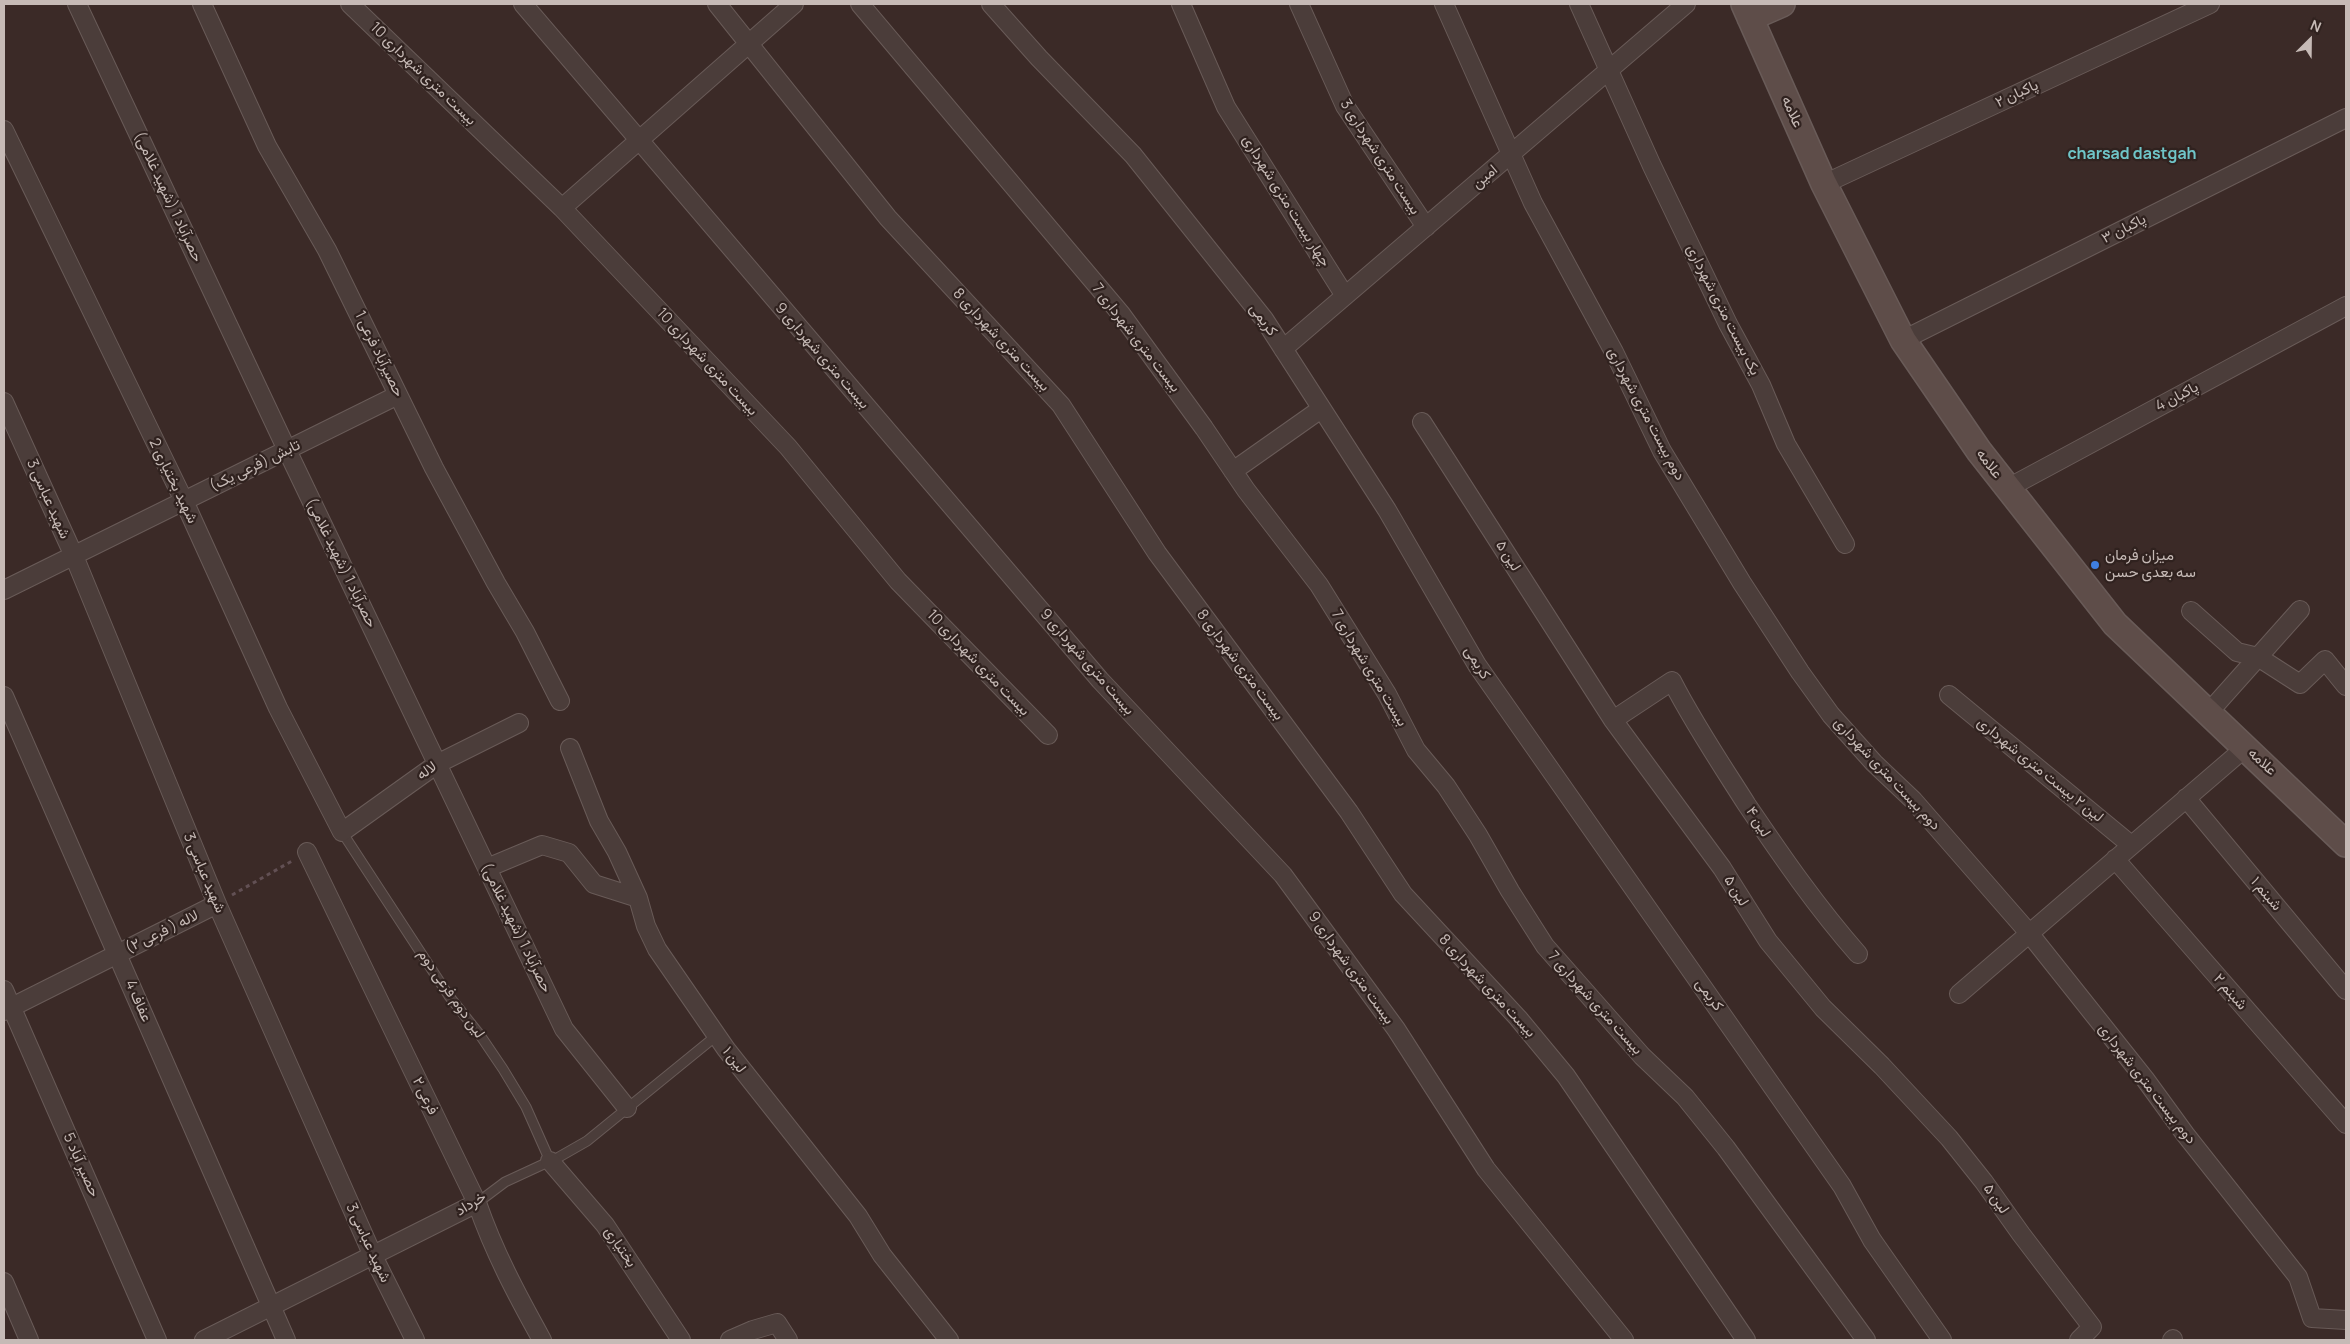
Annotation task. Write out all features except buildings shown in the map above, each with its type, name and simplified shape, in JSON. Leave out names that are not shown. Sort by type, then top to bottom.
[{"type":"street","name":"حصرآباد 1 (شهید غلامی)","points":[[77,4],[287,450],[564,1029],[627,1108]]},
{"type":"street","name":"حصیرآباد فرعی 1","points":[[202,4],[267,146],[327,250],[434,468],[477,544],[496,583],[525,632],[560,701]]},
{"type":"street","name":"بیست متری شهرداری 10","points":[[350,4],[562,208],[788,447],[898,581],[1048,735]]},
{"type":"street","name":"بیست متری شهرداری 9","points":[[523,4],[1100,680],[1283,875],[1396,1029],[1486,1169],[1624,1340]]},
{"type":"street","name":"بیست متری شهرداری 8","points":[[718,4],[888,218],[1061,405],[1157,553],[1349,812],[1403,894],[1518,1018],[1566,1076],[1746,1340]]},
{"type":"street","points":[[562,208],[794,4]]},
{"type":"street","name":"بیست متری شهرداری 7","points":[[860,4],[1120,314],[1319,585],[1387,694],[1416,750],[1446,786],[1545,946],[1642,1056],[1685,1097],[1726,1148],[1866,1340]]},
{"type":"street","name":"کریمی","points":[[991,4],[1039,58],[1133,155],[1264,319],[1387,510],[1477,665],[1546,766],[1613,857],[1837,1178],[1872,1240],[1942,1340]]},
{"type":"street","name":"چهار بیست متری شهرداری","points":[[1181,4],[1226,107],[1345,296]]},
{"type":"street","name":"بیست متری شهرداری 3","points":[[1299,4],[1345,106],[1426,227]]},
{"type":"street","name":"دوم بیست متری شهرداری","points":[[1444,4],[1533,203],[1614,352],[1662,451],[1742,583],[1800,672],[1831,715],[1874,763],[1913,800],[2029,933],[2145,1079],[2185,1134],[2298,1277],[2312,1318],[2346,1320]]},
{"type":"street","name":"یک بیست متری شهرداری","points":[[1579,4],[1648,158],[1728,324],[1760,385],[1786,444],[1846,544]]},
{"type":"street","name":"امین","points":[[1283,349],[1686,4]]},
{"type":"street","points":[[1747,11],[1782,4]]},
{"type":"street","name":"پاکبان ۲","points":[[1824,184],[2210,4]]},
{"type":"street","name":"علامه","points":[[1747,11],[1824,184],[1903,340],[1979,451],[2115,624],[2346,844]]},
{"type":"street","name":"پاکبان ۳","points":[[1903,340],[2346,118]]},
{"type":"street","name":"شهید بختیاری 2","points":[[4,130],[184,501],[278,708],[342,832]]},
{"type":"street","name":"پاکبان 4","points":[[2008,488],[2346,306]]},
{"type":"street","name":"تابش (فرعی یک)","points":[[4,590],[398,394]]},
{"type":"street","name":"شهید عباسی 3","points":[[4,402],[74,556],[217,904],[373,1256],[415,1340]]},
{"type":"street","points":[[1233,470],[1321,409]]},
{"type":"street","name":"لین ۵","points":[[1422,422],[1613,720],[1722,868],[1768,941],[1823,1008],[1882,1066],[1949,1138],[1984,1182],[2092,1327],[2079,1340]]},
{"type":"street","points":[[2209,712],[2300,610]]},
{"type":"street","points":[[2191,611],[2238,652],[2258,658],[2300,684],[2324,660],[2346,686]]},
{"type":"street","name":"لین ۴","points":[[1613,720],[1672,681],[1690,715],[1774,846],[1822,912],[1858,954]]},
{"type":"street","name":"لین ۲ بیست متری شهرداری","points":[[1949,695],[2131,845]]},
{"type":"street","name":"عفاف 4","points":[[4,696],[286,1340]]},
{"type":"street","name":"لاله","points":[[342,832],[437,764],[519,723]]},
{"type":"street","points":[[1959,994],[2246,747]]},
{"type":"street","name":"لین ۱","points":[[570,748],[599,821],[638,898],[646,926],[657,949],[716,1036],[833,1188],[858,1216],[882,1254],[949,1340]]},
{"type":"street","name":"شبنم ۱","points":[[2186,798],[2346,990]]},
{"type":"street","points":[[487,868],[542,844],[569,854],[594,884],[638,898]]},
{"type":"street","name":"۲ فرعی","points":[[307,852],[477,1203],[490,1242],[511,1286],[542,1340]]},
{"type":"street","name":"شبنم ۲","points":[[2115,859],[2346,1124]]},
{"type":"street","name":"لاله ( فرعی ۲)","points":[[8,1009],[217,904]]},
{"type":"street","name":"حصیر آباد 5","points":[[4,990],[8,1009],[157,1340]]},
{"type":"street","name":"بختیاری","points":[[550,1161],[605,1225],[681,1340]]},
{"type":"street","name":"خرداد","points":[[204,1340],[477,1203]]},
{"type":"street","points":[[4,1282],[29,1340]]},
{"type":"street","points":[[730,1340],[753,1330],[777,1324],[788,1340]]},
{"type":"lane","name":"لین دوم فرعی دوم","points":[[342,832],[449,996],[480,1035],[502,1069],[526,1107],[550,1161]]},
{"type":"lane","name":"خرداد","points":[[477,1203],[504,1182],[588,1141],[716,1036]]},
{"type":"path","name":"لاله ( فرعی ۲)","points":[[217,904],[307,852]]},
{"type":"place","name":"میزان فرمان سه بعدی حسن","points":[[2095,565]]},
{"type":"district","name":"charsad dastgah","points":[[2132,155]]}]
